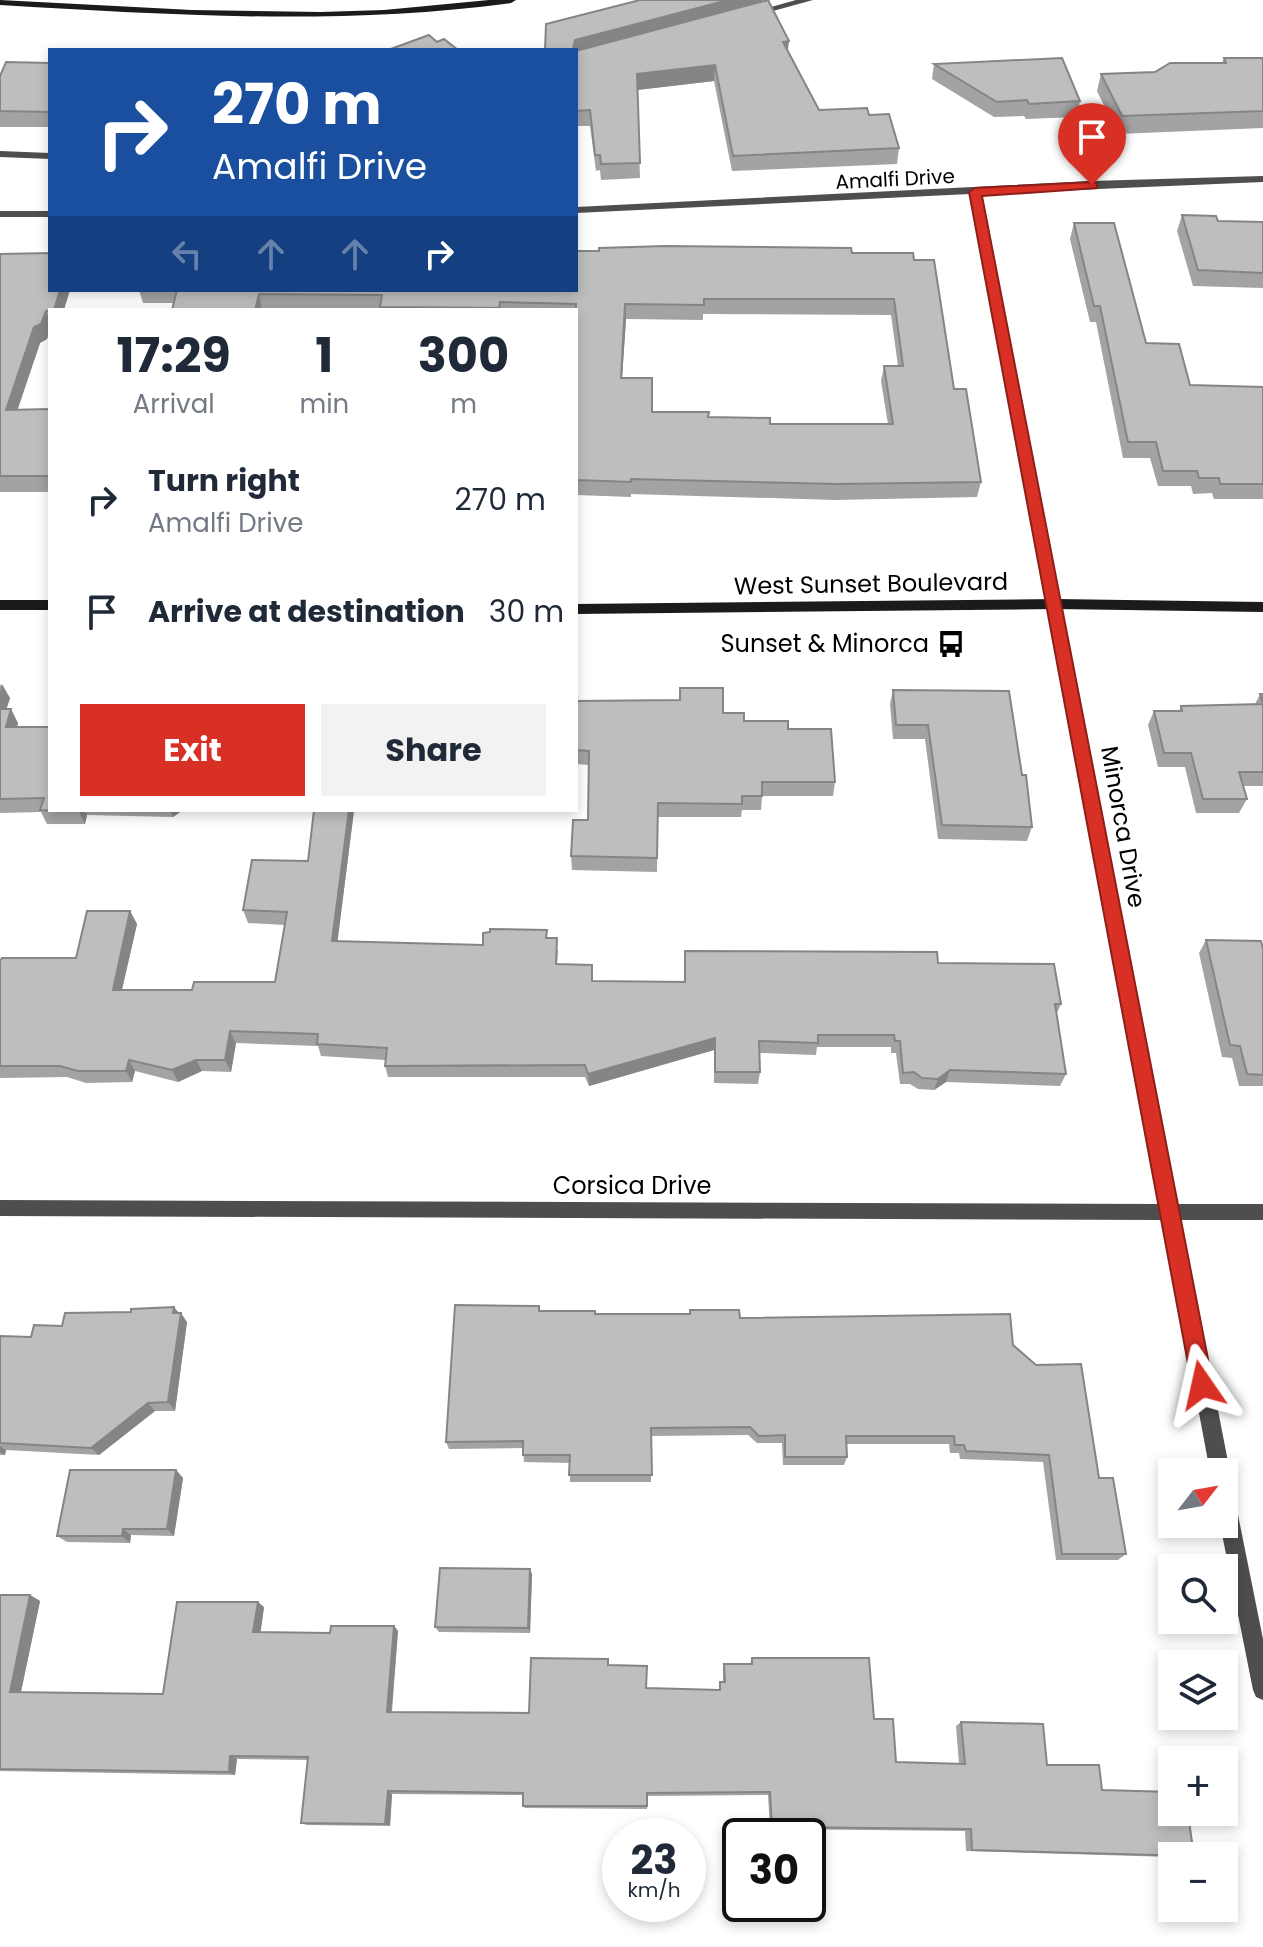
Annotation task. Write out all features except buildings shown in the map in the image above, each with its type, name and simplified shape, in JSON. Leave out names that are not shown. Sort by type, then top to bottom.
[{"type":"main road","points":[[0,2],[270,16],[368,14],[511,0]]},
{"type":"main road","name":"West Sunset Boulevard","points":[[578,609],[1056,604],[1263,607]]},
{"type":"main road","points":[[0,605],[48,605]]},
{"type":"street","points":[[746,15],[808,0]]},
{"type":"street","points":[[0,154],[48,156]]},
{"type":"street","name":"Amalfi Drive","points":[[578,210],[736,206],[1263,179]]},
{"type":"street","name":"Minorca Drive","points":[[975,192],[1217,1458]]},
{"type":"street","points":[[0,214],[48,214]]},
{"type":"street","name":"Corsica Drive","points":[[0,1208],[1263,1212]]},
{"type":"street","points":[[1233,1538],[1263,1690]]},
{"type":"place","name":"Sunset & Minorca","points":[[951,644]]},
{"type":"route","points":[[1092,185],[975,192],[1056,604],[1202,1385]]}]
